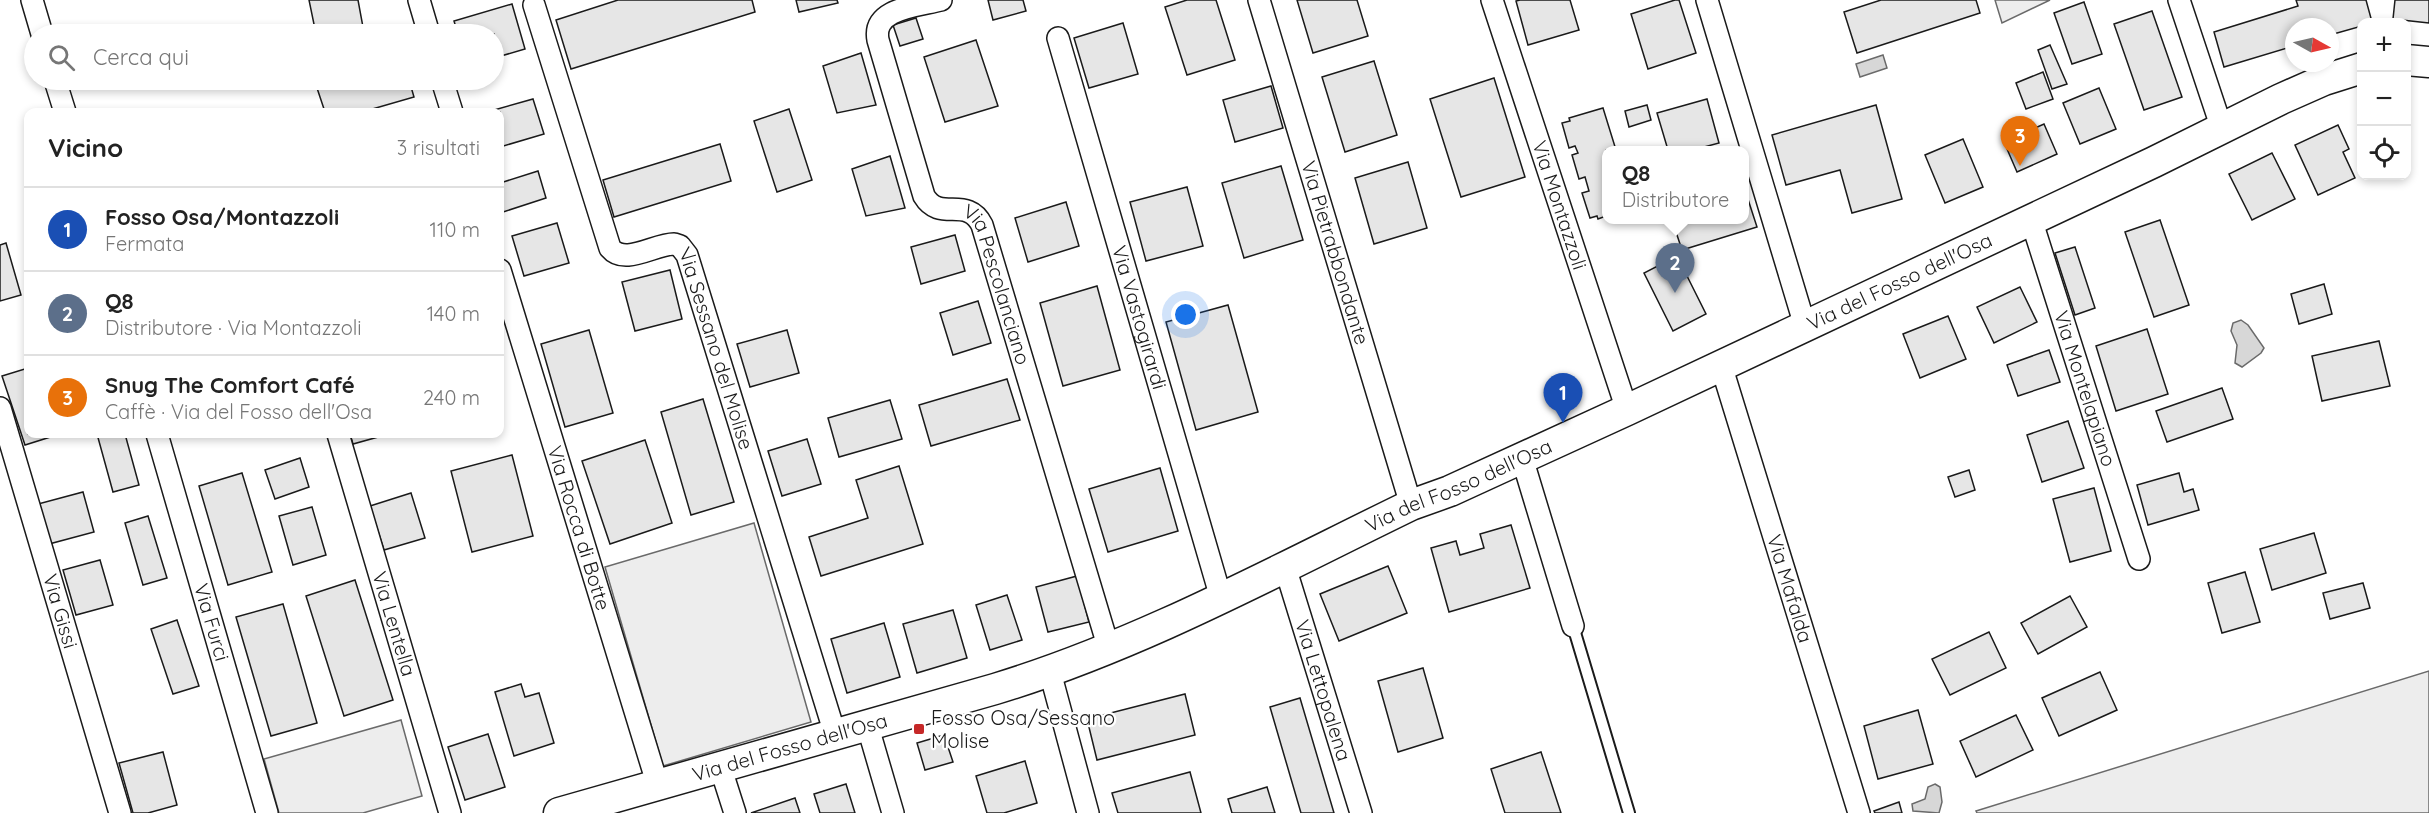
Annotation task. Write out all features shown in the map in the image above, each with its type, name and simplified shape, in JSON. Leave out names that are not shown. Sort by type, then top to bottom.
[{"type":"street","points":[[32,0],[39,24]]},
{"type":"street","points":[[419,0],[426,24]]},
{"type":"street","name":"Via Pescolanciano","points":[[941,0],[886,16],[879,24],[878,40],[924,196],[928,203],[939,210],[958,208],[970,211],[982,225],[1109,649]]},
{"type":"street","name":"Via Pietrabbondante","points":[[1259,0],[1411,505]]},
{"type":"street","name":"Via Montazzoli","points":[[1492,0],[1627,410]]},
{"type":"street","points":[[1707,0],[1805,326]]},
{"type":"street","points":[[2179,0],[2222,129]]},
{"type":"street","name":"Via Sessano del Molise","points":[[534,5],[610,248],[615,254],[626,256],[674,244],[680,246],[687,255],[835,734]]},
{"type":"street","name":"Via Vastogirardi","points":[[1058,38],[1221,598]]},
{"type":"street","points":[[2411,60],[2429,62]]},
{"type":"street","name":"Via del Fosso dell'Osa","points":[[559,813],[1050,672],[1109,649],[1221,598],[1411,505],[1450,491],[1627,410],[2302,89],[2357,69]]},
{"type":"street","points":[[58,90],[64,108]]},
{"type":"street","points":[[445,90],[451,108]]},
{"type":"street","name":"Via Montelapiano","points":[[2031,219],[2139,559]]},
{"type":"street","name":"Via Rocca di Botte","points":[[504,283],[658,786]]},
{"type":"street","name":"Via Mafalda","points":[[1721,365],[1859,813]]},
{"type":"street","name":"Via Gissi","points":[[0,408],[120,813]]},
{"type":"street","name":"Via Furci","points":[[158,438],[267,813]]},
{"type":"street","name":"Via Lentella","points":[[339,438],[450,813]]},
{"type":"street","points":[[1522,458],[1573,626]]},
{"type":"street","name":"Via Lettopalena","points":[[1285,567],[1360,813]]},
{"type":"street","points":[[1050,672],[1088,813]]},
{"type":"street","points":[[867,724],[893,813]]},
{"type":"street","points":[[720,766],[735,813]]},
{"type":"lane","points":[[1573,626],[1629,813]]},
{"type":"shaded area","points":[[1995,0],[2050,0],[2002,23]]},
{"type":"shaded area","points":[[1883,55],[1887,68],[1860,77],[1856,64]]},
{"type":"shaded area","points":[[2241,320],[2248,325],[2264,348],[2261,353],[2242,367],[2235,363],[2237,345],[2231,331],[2233,323]]},
{"type":"shaded area","points":[[754,523],[811,722],[663,766],[605,567]]},
{"type":"shaded area","points":[[2429,671],[2429,813],[1977,813],[1976,811]]},
{"type":"shaded area","points":[[401,720],[422,796],[363,813],[279,813],[264,759]]},
{"type":"shaded area","points":[[1935,784],[1940,787],[1942,802],[1939,813],[1913,811],[1912,804],[1925,799],[1928,787]]},
{"type":"building","points":[[309,0],[358,0],[362,24],[314,24]]},
{"type":"building","points":[[618,0],[752,0],[755,12],[571,69],[556,20]]},
{"type":"building","points":[[796,0],[837,0],[838,3],[799,12]]},
{"type":"building","points":[[988,0],[1023,0],[1026,11],[993,20]]},
{"type":"building","points":[[1187,0],[1216,0],[1235,60],[1187,75],[1165,7]]},
{"type":"building","points":[[1297,0],[1357,0],[1368,36],[1313,53]]},
{"type":"building","points":[[1570,0],[1579,30],[1528,45],[1516,1]]},
{"type":"building","points":[[1679,0],[1696,53],[1648,69],[1631,14]]},
{"type":"building","points":[[1881,0],[1976,0],[1980,13],[1857,53],[1844,12]]},
{"type":"building","points":[[2296,0],[2366,0],[2371,18],[2357,18],[2357,27],[2339,32],[2339,18],[2285,18],[2285,49],[2224,67],[2214,32],[2298,6]]},
{"type":"building","points":[[2395,0],[2429,0],[2429,23],[2411,21],[2411,18],[2393,18]]},
{"type":"building","points":[[2084,2],[2102,54],[2072,64],[2054,13]]},
{"type":"building","points":[[512,4],[525,49],[504,55],[504,24],[455,24],[454,21]]},
{"type":"building","points":[[2152,11],[2182,97],[2144,110],[2114,24]]},
{"type":"building","points":[[916,18],[923,39],[900,46],[893,25]]},
{"type":"building","points":[[1123,23],[1138,74],[1089,88],[1074,38]]},
{"type":"building","points":[[976,40],[998,106],[945,122],[924,57]]},
{"type":"building","points":[[2050,45],[2067,84],[2052,89],[2038,50]]},
{"type":"building","points":[[861,53],[876,105],[837,113],[823,66]]},
{"type":"building","points":[[1374,61],[1397,135],[1345,152],[1322,77]]},
{"type":"building","points":[[2043,72],[2053,99],[2026,109],[2016,83]]},
{"type":"building","points":[[1494,78],[1525,177],[1461,197],[1430,99]]},
{"type":"building","points":[[1271,86],[1283,128],[1235,142],[1223,100]]},
{"type":"building","points":[[2099,88],[2116,129],[2080,144],[2063,103]]},
{"type":"building","points":[[318,90],[412,90],[414,97],[376,108],[324,108]]},
{"type":"building","points":[[533,99],[544,134],[504,146],[504,108],[501,108]]},
{"type":"building","points":[[1707,99],[1719,143],[1708,146],[1667,146],[1657,113]]},
{"type":"building","points":[[1647,105],[1651,120],[1629,127],[1625,111]]},
{"type":"building","points":[[1876,105],[1902,199],[1852,213],[1840,170],[1786,185],[1772,135]]},
{"type":"building","points":[[1603,108],[1615,146],[1602,146],[1602,218],[1598,219],[1597,216],[1590,218],[1582,193],[1589,191],[1585,177],[1579,179],[1572,155],[1578,153],[1575,146],[1569,148],[1562,123],[1570,121],[1569,118]]},
{"type":"building","points":[[789,109],[812,180],[777,192],[754,121]]},
{"type":"building","points":[[2044,124],[2057,154],[2017,172],[2004,142]]},
{"type":"building","points":[[2338,125],[2349,149],[2343,152],[2355,178],[2318,195],[2295,145]]},
{"type":"building","points":[[1963,139],[1983,187],[1945,203],[1925,155]]},
{"type":"building","points":[[720,144],[731,181],[614,217],[603,180]]},
{"type":"building","points":[[2272,153],[2295,199],[2252,220],[2229,174]]},
{"type":"building","points":[[890,156],[905,208],[866,216],[852,169]]},
{"type":"building","points":[[1408,162],[1427,228],[1374,244],[1355,178]]},
{"type":"building","points":[[1281,166],[1303,240],[1244,258],[1222,183]]},
{"type":"building","points":[[538,171],[546,198],[504,212],[504,182]]},
{"type":"building","points":[[1187,187],[1203,246],[1146,261],[1130,202]]},
{"type":"building","points":[[1066,202],[1079,246],[1028,262],[1015,218]]},
{"type":"building","points":[[1749,202],[1757,227],[1682,250],[1673,224],[1749,224]]},
{"type":"building","points":[[2160,220],[2189,305],[2154,317],[2125,232]]},
{"type":"building","points":[[557,223],[569,263],[524,276],[512,236]]},
{"type":"building","points":[[955,235],[965,271],[921,284],[911,247]]},
{"type":"building","points":[[6,243],[21,295],[0,301],[0,245]]},
{"type":"building","points":[[2075,247],[2095,308],[2075,315],[2055,253]]},
{"type":"building","points":[[1677,256],[1706,314],[1673,331],[1644,273]]},
{"type":"building","points":[[670,270],[682,319],[635,331],[622,282]]},
{"type":"building","points":[[2324,284],[2332,314],[2299,324],[2291,294]]},
{"type":"building","points":[[1097,286],[1120,370],[1063,386],[1040,303]]},
{"type":"building","points":[[2020,287],[2037,322],[1994,343],[1977,307]]},
{"type":"building","points":[[978,301],[991,343],[953,355],[940,313]]},
{"type":"building","points":[[1228,305],[1258,412],[1196,430],[1166,322]]},
{"type":"building","points":[[1948,316],[1966,359],[1920,378],[1903,334]]},
{"type":"building","points":[[2147,329],[2168,394],[2116,411],[2096,346]]},
{"type":"building","points":[[589,330],[613,413],[565,427],[541,344]]},
{"type":"building","points":[[787,330],[799,373],[750,387],[737,344]]},
{"type":"building","points":[[2379,341],[2390,386],[2322,401],[2312,356]]},
{"type":"building","points":[[2049,350],[2060,382],[2018,396],[2007,365]]},
{"type":"building","points":[[24,369],[24,438],[47,438],[25,445],[2,376]]},
{"type":"building","points":[[1007,379],[1020,420],[931,446],[919,405]]},
{"type":"building","points":[[2222,388],[2233,419],[2167,442],[2156,411]]},
{"type":"building","points":[[703,399],[734,502],[691,515],[661,412]]},
{"type":"building","points":[[890,400],[902,439],[839,457],[828,418]]},
{"type":"building","points":[[2068,421],[2084,468],[2042,482],[2027,435]]},
{"type":"building","points":[[98,438],[126,438],[139,485],[113,492]]},
{"type":"building","points":[[351,438],[375,438],[353,444]]},
{"type":"building","points":[[807,439],[821,484],[782,496],[768,451]]},
{"type":"building","points":[[645,440],[672,523],[610,544],[582,461]]},
{"type":"building","points":[[512,455],[533,536],[472,552],[451,471]]},
{"type":"building","points":[[300,458],[309,487],[275,499],[265,470]]},
{"type":"building","points":[[899,466],[923,544],[821,576],[809,537],[868,518],[856,480]]},
{"type":"building","points":[[1160,468],[1178,531],[1108,552],[1089,489]]},
{"type":"building","points":[[1969,470],[1975,490],[1955,497],[1948,477]]},
{"type":"building","points":[[242,473],[272,572],[228,585],[199,486]]},
{"type":"building","points":[[2179,473],[2184,492],[2193,489],[2199,510],[2148,525],[2137,485]]},
{"type":"building","points":[[2094,488],[2111,551],[2070,562],[2053,499]]},
{"type":"building","points":[[83,492],[94,532],[49,544],[38,504]]},
{"type":"building","points":[[411,493],[425,538],[384,550],[370,506]]},
{"type":"building","points":[[312,507],[326,555],[293,565],[279,516]]},
{"type":"building","points":[[148,516],[167,578],[143,585],[125,523]]},
{"type":"building","points":[[1511,525],[1530,588],[1449,612],[1431,548],[1456,541],[1460,555],[1484,548],[1480,534]]},
{"type":"building","points":[[2314,533],[2326,573],[2272,590],[2260,549]]},
{"type":"building","points":[[100,560],[113,605],[76,615],[63,570]]},
{"type":"building","points":[[1388,566],[1407,613],[1339,641],[1320,594]]},
{"type":"building","points":[[2245,572],[2260,622],[2222,633],[2208,583]]},
{"type":"building","points":[[1077,576],[1089,622],[1048,632],[1036,587]]},
{"type":"building","points":[[355,580],[393,700],[344,716],[306,596]]},
{"type":"building","points":[[2363,583],[2370,608],[2330,619],[2323,593]]},
{"type":"building","points":[[1007,595],[1022,640],[990,650],[976,605]]},
{"type":"building","points":[[2070,596],[2087,627],[2038,654],[2021,623]]},
{"type":"building","points":[[283,604],[317,723],[271,736],[236,617]]},
{"type":"building","points":[[953,610],[967,658],[917,673],[903,624]]},
{"type":"building","points":[[177,620],[199,686],[173,694],[151,629]]},
{"type":"building","points":[[884,623],[900,677],[847,693],[831,639]]},
{"type":"building","points":[[1989,632],[2006,668],[1950,695],[1932,659]]},
{"type":"building","points":[[1423,668],[1443,738],[1398,752],[1378,681]]},
{"type":"building","points":[[2100,672],[2117,710],[2059,736],[2042,698]]},
{"type":"building","points":[[521,684],[525,697],[539,693],[554,743],[514,756],[495,692]]},
{"type":"building","points":[[1185,694],[1195,735],[1097,760],[1087,719]]},
{"type":"building","points":[[1300,698],[1334,813],[1301,813],[1270,707]]},
{"type":"building","points":[[1918,710],[1933,764],[1878,779],[1864,726]]},
{"type":"building","points":[[2016,715],[2033,750],[1976,777],[1960,741]]},
{"type":"building","points":[[488,734],[505,787],[465,800],[448,747]]},
{"type":"building","points":[[944,735],[953,762],[925,770],[917,743]]},
{"type":"building","points":[[163,752],[177,805],[148,813],[133,813],[119,763]]},
{"type":"building","points":[[1541,752],[1561,813],[1505,813],[1491,769]]},
{"type":"building","points":[[1025,761],[1037,803],[1004,813],[987,813],[976,776]]},
{"type":"building","points":[[1190,772],[1201,813],[1118,813],[1112,793]]},
{"type":"building","points":[[846,784],[855,813],[820,813],[814,794]]},
{"type":"building","points":[[1267,787],[1275,813],[1232,813],[1228,799]]},
{"type":"building","points":[[795,798],[800,813],[751,813]]},
{"type":"building","points":[[1899,802],[1902,813],[1875,813],[1874,811]]},
{"type":"place","name":"Snug The Comfort Café","points":[[2020,166]]},
{"type":"place","name":"Q8","points":[[1675,293]]},
{"type":"place","name":"Fosso Osa/Montazzoli","points":[[1563,423]]},
{"type":"place","name":"Fosso Osa/Sessano Molise","points":[[919,729]]}]
